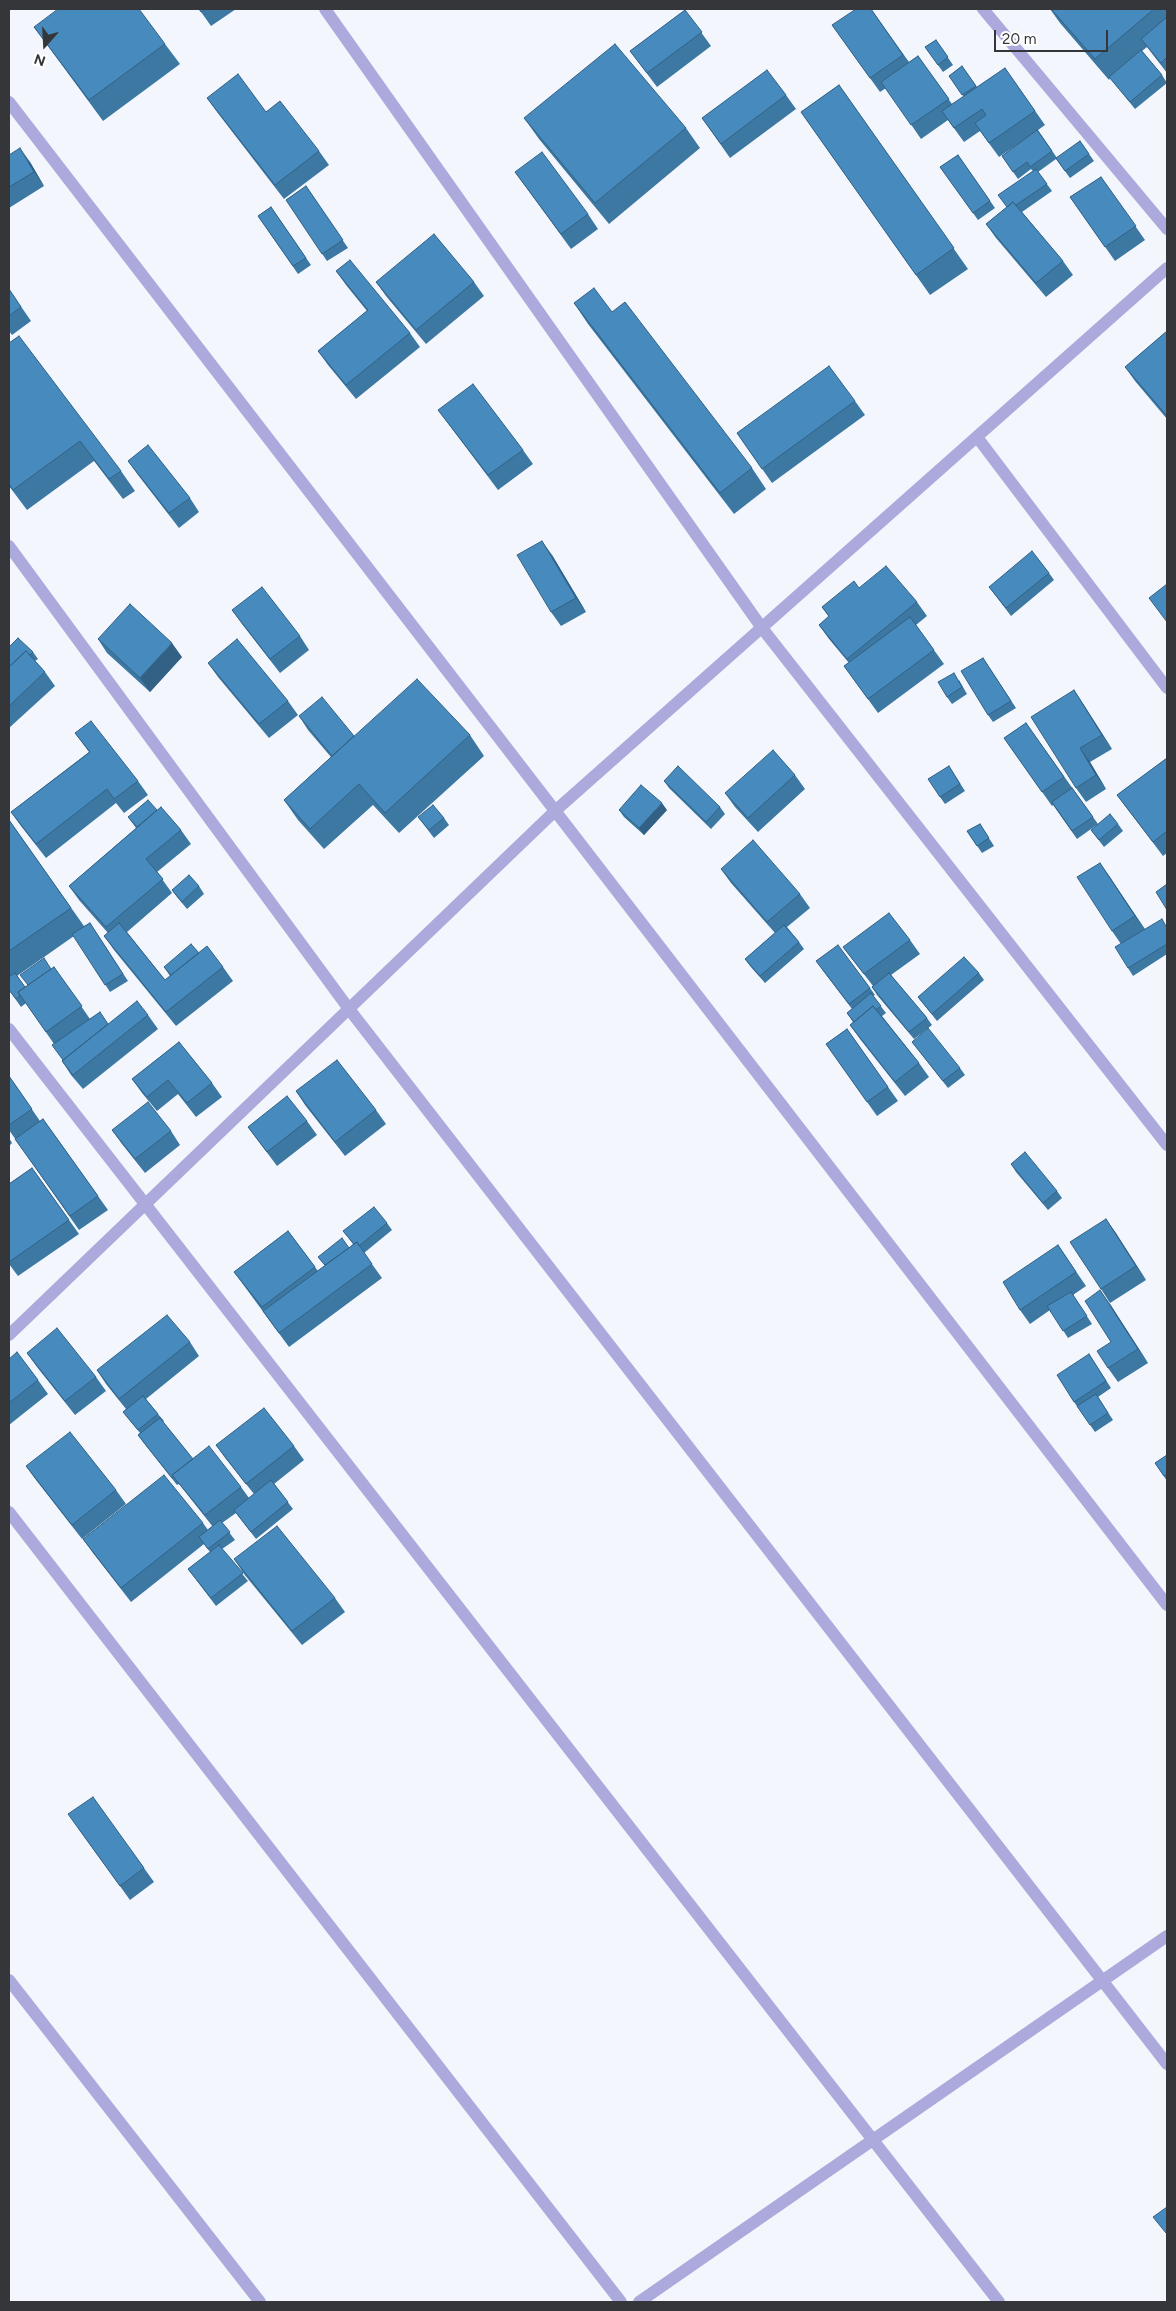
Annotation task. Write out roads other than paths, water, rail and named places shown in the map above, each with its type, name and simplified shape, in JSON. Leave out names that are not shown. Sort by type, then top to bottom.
[{"type":"street","points":[[325,9],[762,628],[1167,1145]]},
{"type":"street","points":[[983,9],[1167,229]]},
{"type":"street","points":[[9,102],[1167,1605]]},
{"type":"street","points":[[9,1335],[555,811],[1167,268]]},
{"type":"street","points":[[977,437],[1167,688]]},
{"type":"street","points":[[9,546],[350,1009],[1167,2064]]},
{"type":"street","points":[[9,1029],[999,2302]]},
{"type":"street","points":[[9,1512],[621,2302]]},
{"type":"street","points":[[639,2302],[1167,1936]]},
{"type":"street","points":[[9,1980],[260,2302]]}]
